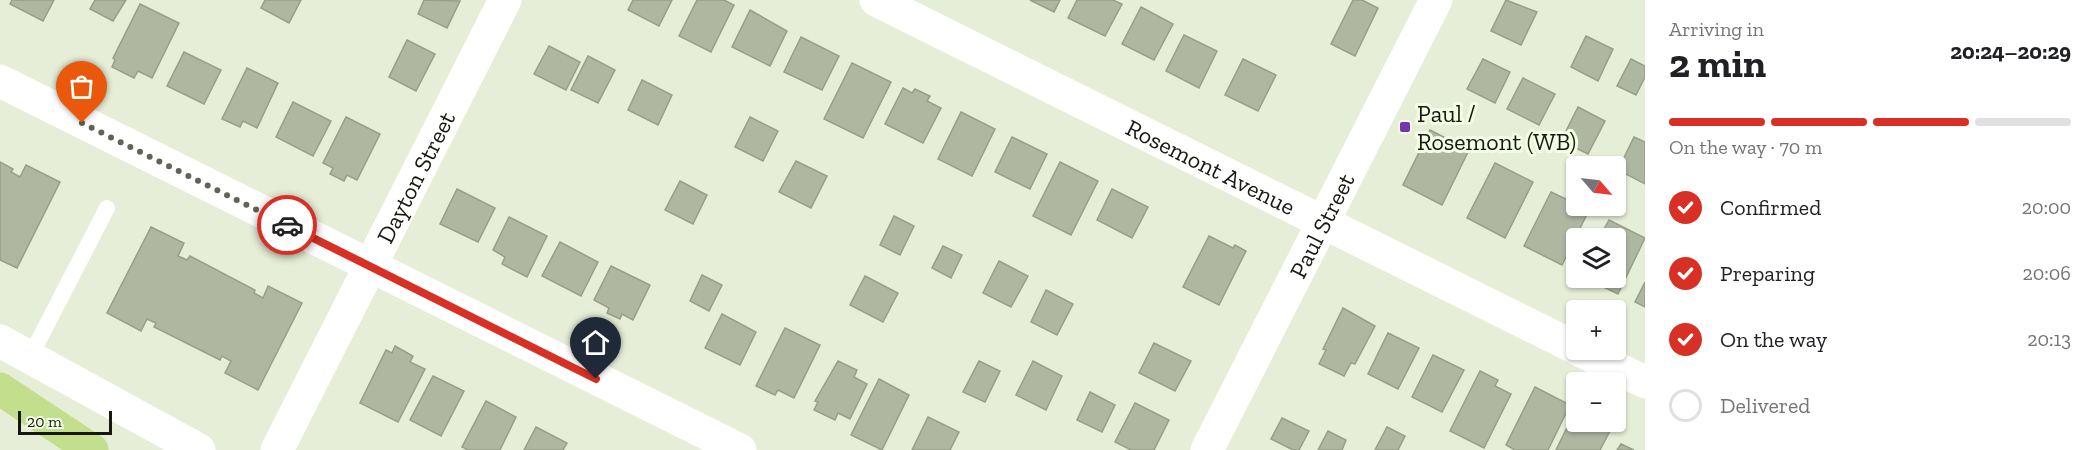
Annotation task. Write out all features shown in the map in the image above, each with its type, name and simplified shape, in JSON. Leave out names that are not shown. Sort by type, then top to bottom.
[{"type":"highway","points":[[0,389],[92,450]]},
{"type":"street","name":"Dayton Street","points":[[277,450],[505,0]]},
{"type":"street","name":"Rosemont Avenue","points":[[876,0],[1566,343]]},
{"type":"street","name":"Paul Street","points":[[1207,450],[1436,0]]},
{"type":"street","points":[[0,81],[740,450]]},
{"type":"street","points":[[0,340],[199,450]]},
{"type":"street","name":"Rosemont Avenue","points":[[1600,360],[1645,382]]},
{"type":"lane","points":[[30,357],[107,208]]},
{"type":"building","points":[[12,0],[54,0],[43,21],[10,4]]},
{"type":"building","points":[[95,0],[126,0],[113,21],[90,9]]},
{"type":"building","points":[[265,0],[301,0],[289,23],[261,8]]},
{"type":"building","points":[[424,0],[460,1],[447,28],[418,14]]},
{"type":"building","points":[[633,0],[672,0],[659,26],[628,10]]},
{"type":"building","points":[[697,0],[724,0],[734,5],[711,52],[679,36]]},
{"type":"building","points":[[1030,0],[1060,0],[1054,12]]},
{"type":"building","points":[[1077,0],[1113,0],[1122,4],[1105,36],[1068,18]]},
{"type":"building","points":[[1353,0],[1362,0],[1378,8],[1355,56],[1331,44]]},
{"type":"building","points":[[1506,0],[1537,12],[1521,45],[1491,31]]},
{"type":"building","points":[[140,4],[179,23],[152,78],[138,71],[134,78],[112,67],[115,60],[113,58]]},
{"type":"building","points":[[1141,7],[1173,24],[1154,60],[1122,44]]},
{"type":"building","points":[[750,10],[787,31],[770,66],[732,47]]},
{"type":"building","points":[[1184,35],[1217,51],[1199,88],[1166,71]]},
{"type":"building","points":[[1586,36],[1613,49],[1598,81],[1571,67]]},
{"type":"building","points":[[801,37],[839,56],[822,90],[784,72]]},
{"type":"building","points":[[407,40],[435,54],[416,91],[389,77]]},
{"type":"building","points":[[549,46],[580,62],[566,90],[534,74]]},
{"type":"building","points":[[184,52],[221,70],[204,104],[167,86]]},
{"type":"building","points":[[588,56],[615,70],[598,103],[571,90]]},
{"type":"building","points":[[1243,59],[1276,75],[1258,111],[1225,95]]},
{"type":"building","points":[[1483,59],[1510,72],[1495,103],[1467,89]]},
{"type":"building","points":[[1631,59],[1645,66],[1645,77],[1636,95],[1617,86]]},
{"type":"building","points":[[852,63],[891,82],[863,138],[824,119]]},
{"type":"building","points":[[247,68],[278,83],[257,128],[243,121],[240,127],[222,119]]},
{"type":"building","points":[[1523,78],[1555,94],[1539,125],[1507,109]]},
{"type":"building","points":[[642,80],[672,95],[658,125],[628,110]]},
{"type":"building","points":[[903,88],[912,93],[915,89],[930,96],[927,101],[941,108],[923,143],[885,124]]},
{"type":"building","points":[[293,102],[331,121],[313,156],[276,137]]},
{"type":"building","points":[[1578,107],[1605,121],[1588,154],[1561,141]]},
{"type":"building","points":[[961,112],[995,129],[972,176],[938,159]]},
{"type":"building","points":[[346,117],[380,134],[357,180],[347,175],[344,181],[330,174],[333,168],[323,163]]},
{"type":"building","points":[[750,117],[778,131],[763,161],[735,147]]},
{"type":"building","points":[[1430,130],[1469,150],[1442,205],[1403,185]]},
{"type":"building","points":[[1012,137],[1047,154],[1030,189],[995,172]]},
{"type":"building","points":[[1634,137],[1645,142],[1645,184],[1626,174],[1625,156]]},
{"type":"building","points":[[796,161],[827,176],[811,208],[779,192]]},
{"type":"building","points":[[0,162],[13,169],[11,172],[20,177],[26,165],[60,182],[17,268],[0,260]]},
{"type":"building","points":[[1060,162],[1098,181],[1071,235],[1033,216]]},
{"type":"building","points":[[1495,163],[1533,182],[1505,238],[1467,218]]},
{"type":"building","points":[[680,181],[707,195],[693,224],[665,210]]},
{"type":"building","points":[[457,189],[495,208],[478,242],[440,224]]},
{"type":"building","points":[[1112,189],[1148,207],[1132,238],[1097,220]]},
{"type":"building","points":[[1551,192],[1566,199],[1566,216],[1586,216],[1580,228],[1566,228],[1566,257],[1562,265],[1524,246]]},
{"type":"building","points":[[894,216],[914,226],[900,255],[880,245]]},
{"type":"building","points":[[509,217],[547,236],[527,277],[502,264],[505,257],[493,250]]},
{"type":"building","points":[[1609,220],[1625,228],[1605,228]]},
{"type":"building","points":[[151,227],[184,243],[178,256],[187,260],[190,256],[255,290],[254,293],[263,298],[268,286],[302,303],[258,390],[225,373],[231,361],[222,356],[220,360],[154,327],[156,323],[147,319],[141,331],[107,313]]},
{"type":"building","points":[[1626,228],[1645,238],[1626,277]]},
{"type":"building","points":[[1209,236],[1233,248],[1235,245],[1246,251],[1219,305],[1183,287]]},
{"type":"building","points":[[560,242],[598,262],[581,296],[542,276]]},
{"type":"building","points":[[943,246],[962,255],[951,278],[932,268]]},
{"type":"building","points":[[999,261],[1028,276],[1011,307],[983,293]]},
{"type":"building","points":[[611,266],[650,285],[633,320],[622,314],[620,319],[607,313],[609,308],[594,300]]},
{"type":"building","points":[[702,275],[722,285],[709,311],[690,301]]},
{"type":"building","points":[[865,276],[898,293],[883,322],[850,305]]},
{"type":"building","points":[[1645,282],[1645,307],[1635,302]]},
{"type":"building","points":[[1606,288],[1621,288],[1618,294]]},
{"type":"building","points":[[1046,290],[1073,304],[1057,335],[1031,322]]},
{"type":"building","points":[[1343,308],[1375,326],[1355,364],[1351,363],[1344,376],[1319,364],[1326,350],[1323,349]]},
{"type":"building","points":[[722,314],[756,332],[740,365],[705,348]]},
{"type":"building","points":[[785,328],[820,345],[794,398],[778,390],[775,395],[756,386]]},
{"type":"building","points":[[1388,333],[1419,348],[1398,389],[1368,374]]},
{"type":"building","points":[[1154,343],[1191,361],[1175,391],[1139,373]]},
{"type":"building","points":[[395,346],[413,356],[410,362],[425,369],[398,422],[360,403],[386,350],[392,353]]},
{"type":"building","points":[[1433,355],[1464,370],[1442,412],[1412,397]]},
{"type":"building","points":[[838,361],[857,370],[854,377],[867,384],[850,419],[838,413],[835,420],[814,410],[818,402],[815,401]]},
{"type":"building","points":[[979,361],[1000,371],[985,402],[963,392]]},
{"type":"building","points":[[1033,361],[1062,376],[1046,410],[1016,395]]},
{"type":"building","points":[[1480,371],[1498,380],[1495,386],[1511,394],[1484,448],[1450,431]]},
{"type":"building","points":[[433,376],[464,391],[441,436],[410,420]]},
{"type":"building","points":[[879,379],[909,395],[882,450],[851,435]]},
{"type":"building","points":[[1535,387],[1566,403],[1566,413],[1548,450],[1515,450],[1506,445]]},
{"type":"building","points":[[1090,392],[1115,405],[1102,432],[1077,420]]},
{"type":"building","points":[[486,401],[516,417],[500,450],[468,450],[462,447]]},
{"type":"building","points":[[1135,403],[1169,420],[1154,450],[1131,450],[1115,442]]},
{"type":"building","points":[[928,417],[959,432],[950,450],[912,450]]},
{"type":"building","points":[[1282,418],[1309,431],[1299,450],[1293,450],[1271,439]]},
{"type":"building","points":[[536,427],[567,443],[563,450],[524,450]]},
{"type":"building","points":[[1387,427],[1405,436],[1398,450],[1375,450]]},
{"type":"building","points":[[1566,430],[1566,432],[1609,432],[1600,450],[1556,450]]},
{"type":"building","points":[[1328,431],[1346,440],[1342,450],[1318,450]]},
{"type":"building","points":[[1621,444],[1634,450],[1617,450]]},
{"type":"way so far","points":[[82,123],[287,225]]},
{"type":"place","name":"Paul / Rosemont (WB)","points":[[1405,127]]},
{"type":"route","points":[[287,225],[596,379]]}]
